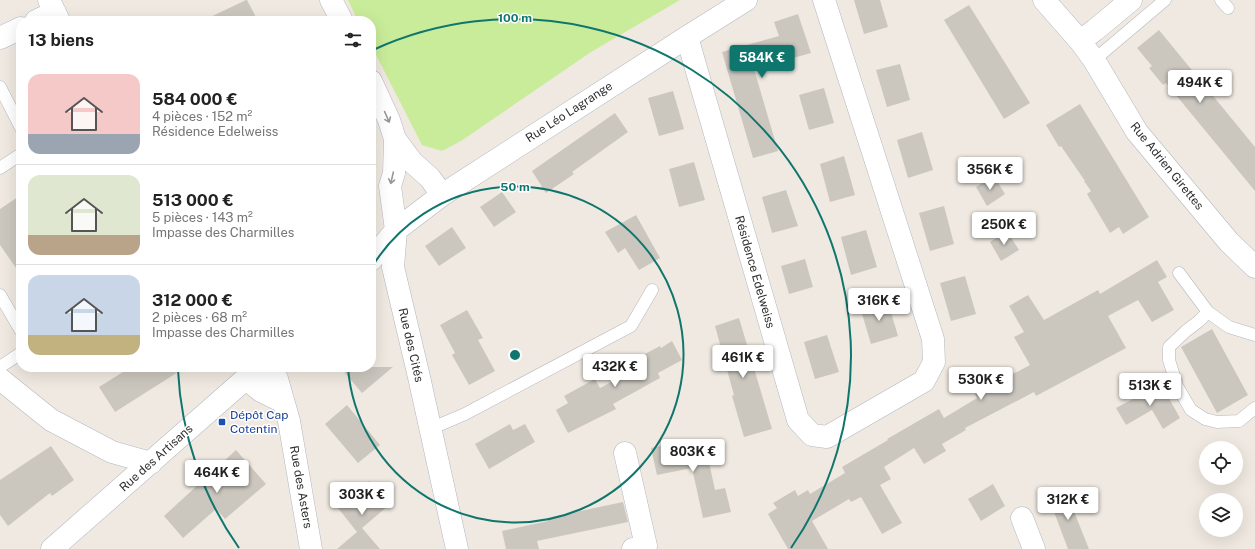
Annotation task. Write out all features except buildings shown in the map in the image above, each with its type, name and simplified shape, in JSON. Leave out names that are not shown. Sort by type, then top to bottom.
[{"type":"street","points":[[331,0],[339,16]]},
{"type":"street","name":"Rue Léo Lagrange","points":[[396,230],[442,195],[686,36],[746,0]]},
{"type":"street","name":"Résidence Edelweiss","points":[[686,36],[798,420],[812,435],[827,437],[924,381],[934,362],[933,339],[824,0]]},
{"type":"street","name":"Rue Adrien Girettes","points":[[1044,0],[1080,41],[1094,60],[1137,132],[1229,242],[1255,267]]},
{"type":"street","points":[[1080,41],[1131,0]]},
{"type":"street","points":[[0,38],[16,30]]},
{"type":"street","name":"Rue des Cités","points":[[376,93],[395,139],[412,162],[430,178],[442,195]]},
{"type":"street","name":"Rue des Cités","points":[[395,139],[394,173],[390,186],[396,230],[392,267],[419,377],[457,549]]},
{"type":"street","points":[[376,254],[396,230]]},
{"type":"street","name":"Rue des Asters","points":[[271,372],[277,379],[289,421],[311,549]]},
{"type":"street","points":[[252,373],[261,391],[283,402]]},
{"type":"street","name":"Rue des Artisans","points":[[52,549],[252,373]]},
{"type":"street","points":[[0,379],[51,420],[112,452],[151,463]]},
{"type":"street","points":[[625,453],[646,546],[633,549]]},
{"type":"street","points":[[1022,518],[1034,549]]},
{"type":"lane","points":[[1094,60],[1165,0]]},
{"type":"lane","points":[[0,87],[16,118]]},
{"type":"lane","points":[[0,168],[16,157]]},
{"type":"lane","points":[[1179,273],[1208,312],[1229,327],[1255,335]]},
{"type":"lane","points":[[430,429],[465,414],[631,326],[652,290]]},
{"type":"lane","points":[[0,296],[16,323]]},
{"type":"lane","points":[[1208,312],[1169,347],[1169,360],[1177,386],[1191,410],[1205,419],[1217,422],[1238,421],[1255,408]]},
{"type":"lane","points":[[0,366],[16,356]]},
{"type":"green space","points":[[348,0],[680,0],[591,52],[461,141],[442,151],[422,145],[376,55],[376,16],[356,16]]},
{"type":"place","name":"Dépôt Cap Cotentin","points":[[222,422]]}]
